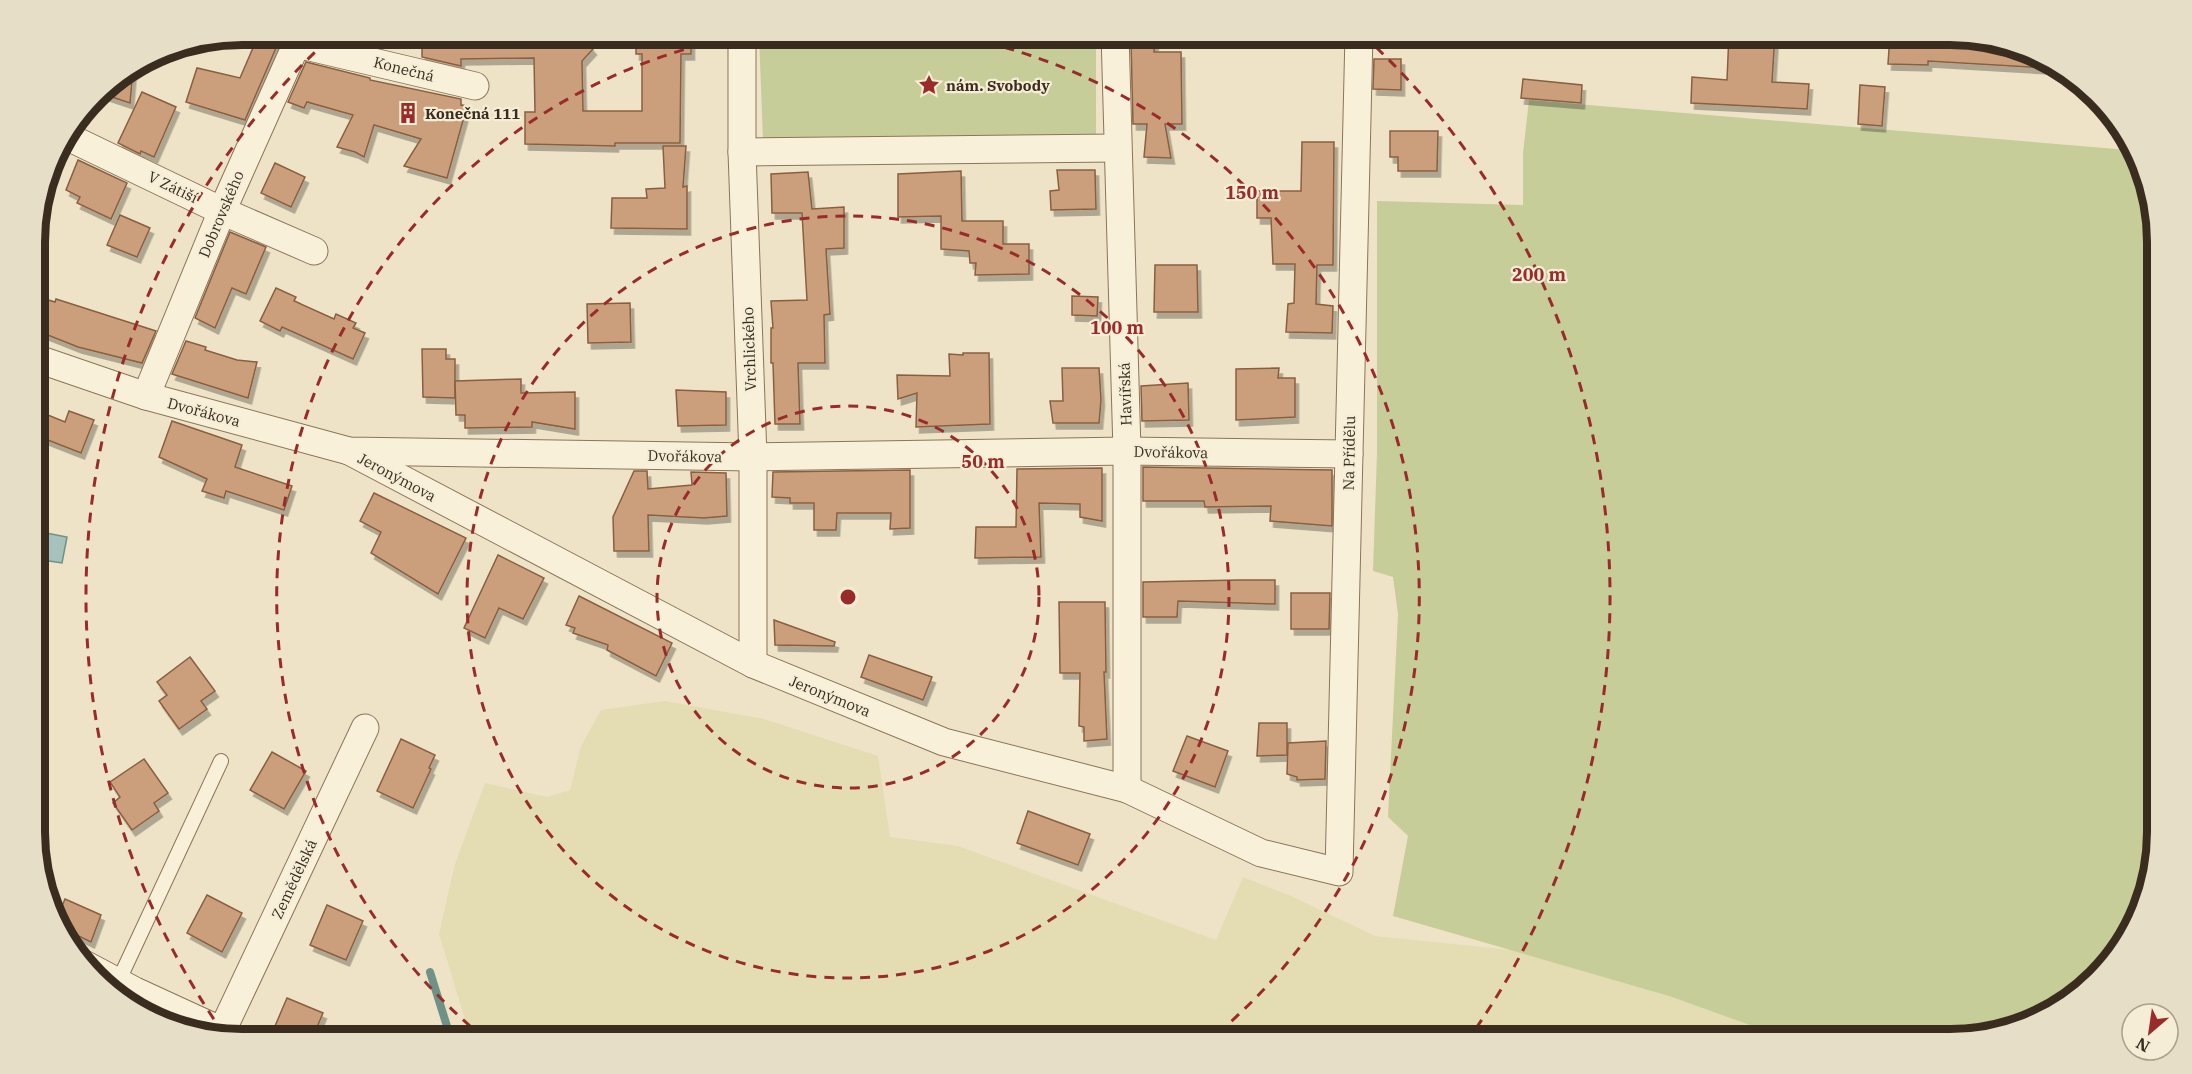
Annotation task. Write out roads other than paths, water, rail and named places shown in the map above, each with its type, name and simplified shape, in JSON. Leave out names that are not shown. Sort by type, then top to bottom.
[{"type":"street","name":"Dobrovského","points":[[146,396],[222,211],[296,45]]},
{"type":"street","name":"Konečná","points":[[321,45],[475,86]]},
{"type":"street","name":"Vrchlického","points":[[742,45],[742,152],[753,457],[753,664]]},
{"type":"street","name":"Havířská","points":[[1115,45],[1126,451],[1127,789]]},
{"type":"street","name":"Na Přídělu","points":[[1339,872],[1359,45]]},
{"type":"street","name":"V Zátiší","points":[[74,140],[222,211],[314,251]]},
{"type":"street","points":[[742,152],[1117,148]]},
{"type":"street","name":"Dvořákova","points":[[45,361],[146,396],[349,452],[753,457],[1126,451],[1349,454]]},
{"type":"street","name":"Jeronýmova","points":[[349,452],[753,664],[945,742],[1127,789],[1261,853],[1339,872]]},
{"type":"street","name":"Zemědělská","points":[[223,1028],[365,728]]},
{"type":"street","points":[[110,978],[118,982]]},
{"type":"street","name":"Zemědělská","points":[[118,982],[212,1026]]},
{"type":"lane","points":[[118,982],[221,761]]},
{"type":"water","points":[[45,533],[67,537],[62,563],[45,560]]},
{"type":"waterway","points":[[430,972],[448,1029]]},
{"type":"place","name":"nám. Svobody","points":[[929,85]]},
{"type":"place","name":"Konečná 111","points":[[408,113]]}]
